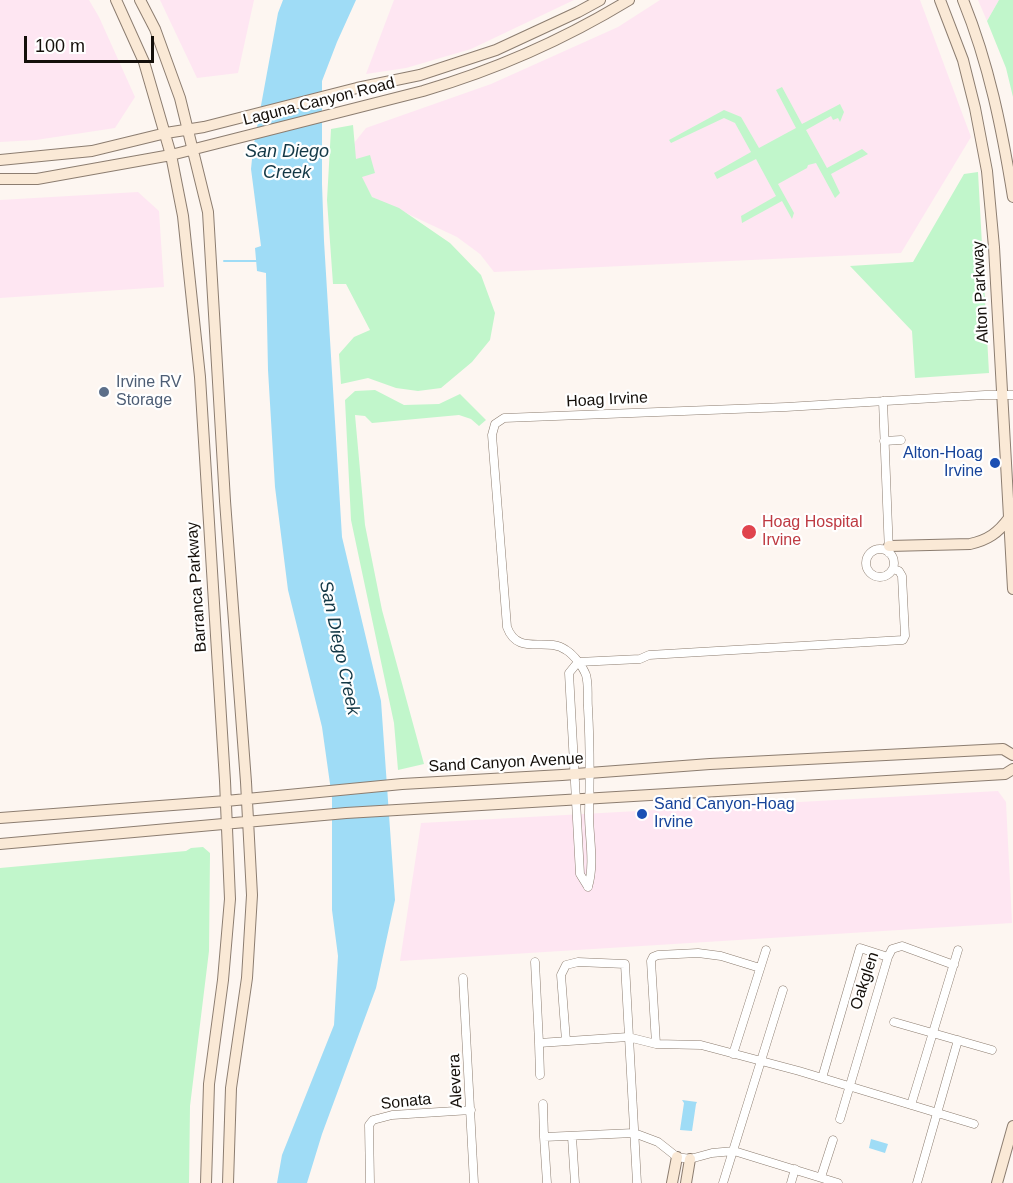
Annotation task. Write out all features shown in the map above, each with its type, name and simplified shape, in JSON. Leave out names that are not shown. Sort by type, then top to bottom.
[{"type":"main road","name":"Barranca Parkway","points":[[116,0],[144,62],[171,155],[183,216],[200,377],[230,899],[223,980],[209,1084],[206,1183]]},
{"type":"main road","name":"Barranca Parkway","points":[[140,0],[158,39],[180,98],[208,212],[252,895],[247,978],[231,1088],[228,1183]]},
{"type":"main road","name":"Laguna Canyon Road","points":[[0,160],[92,151],[189,128],[204,127],[336,93],[420,75],[496,50],[600,0]]},
{"type":"main road","name":"Laguna Canyon Road","points":[[0,179],[37,179],[171,155],[462,80],[596,20],[629,0]]},
{"type":"main road","name":"Alton Parkway","points":[[940,0],[963,60],[987,171],[1007,395],[1009,518],[1013,589]]},
{"type":"main road","points":[[963,0],[980,44],[993,91],[1013,197]]},
{"type":"main road","points":[[889,550],[982,542],[996,534],[1009,518]]},
{"type":"main road","name":"Sand Canyon Avenue","points":[[0,818],[226,801],[402,784],[710,764],[1003,749],[1013,755]]},
{"type":"main road","points":[[0,843],[312,816],[1005,774],[1013,768]]},
{"type":"main road","points":[[997,1183],[1013,1126]]},
{"type":"main road","points":[[672,1183],[677,1157]]},
{"type":"main road","points":[[686,1183],[690,1159]]},
{"type":"street","name":"Hoag Irvine","points":[[578,662],[567,650],[555,645],[517,642],[510,635],[507,627],[492,435],[492,430],[499,421],[504,418],[1007,395]]},
{"type":"street","points":[[883,401],[889,550],[894,560],[893,568],[887,575],[878,577],[870,573],[867,565],[872,552],[889,550]]},
{"type":"street","points":[[884,441],[901,440]]},
{"type":"street","points":[[578,662],[586,675],[590,744],[592,873],[588,887],[580,873],[569,673],[578,662],[640,659],[649,655],[903,640],[905,636],[902,576],[893,568]]},
{"type":"street","name":"Oakglen","points":[[840,1119],[892,949],[902,946],[954,965]]},
{"type":"street","points":[[822,1078],[860,948],[888,957]]},
{"type":"street","points":[[733,1054],[766,950]]},
{"type":"street","points":[[911,1105],[958,950]]},
{"type":"street","points":[[656,1044],[651,961],[653,957],[698,953],[722,956],[760,968]]},
{"type":"street","points":[[535,962],[540,1075]]},
{"type":"street","points":[[566,1041],[561,975],[566,966],[578,962],[625,964],[637,1183]]},
{"type":"street","name":"Alevera","points":[[463,978],[474,1183]]},
{"type":"street","points":[[723,1183],[783,990]]},
{"type":"street","points":[[894,1022],[992,1050]]},
{"type":"street","points":[[539,1043],[628,1037],[656,1044],[701,1045],[761,1060],[974,1124]]},
{"type":"street","points":[[917,1183],[958,1040]]},
{"type":"street","points":[[543,1104],[547,1183]]},
{"type":"street","name":"Sonata","points":[[370,1183],[368,1144],[369,1125],[373,1120],[392,1115],[471,1110]]},
{"type":"street","points":[[544,1137],[634,1133],[657,1142],[677,1157],[690,1159],[712,1153],[734,1151],[795,1169],[820,1180],[838,1183]]},
{"type":"street","points":[[572,1137],[575,1183]]},
{"type":"street","points":[[820,1180],[833,1140]]},
{"type":"street","points":[[791,1183],[795,1169]]},
{"type":"shaded area","points":[[0,0],[89,0],[135,97],[115,128],[36,140],[0,142]]},
{"type":"shaded area","points":[[160,0],[254,0],[238,73],[197,78]]},
{"type":"shaded area","points":[[394,0],[574,0],[471,49],[406,68],[366,74]]},
{"type":"shaded area","points":[[660,0],[920,0],[971,137],[901,253],[494,272],[480,254],[457,237],[372,197],[356,167],[354,143],[366,128],[491,84],[618,27]]},
{"type":"shaded area","points":[[978,0],[999,0],[987,21]]},
{"type":"shaded area","points":[[138,192],[159,211],[164,287],[0,298],[0,200]]},
{"type":"shaded area","points":[[998,791],[1006,802],[1012,923],[400,961],[421,823]]},
{"type":"green space","points":[[999,0],[1013,0],[1013,97],[1006,68],[987,21]]},
{"type":"green space","points":[[782,87],[802,124],[840,104],[844,112],[840,122],[838,118],[833,120],[831,116],[806,130],[827,168],[862,149],[868,154],[831,174],[840,193],[835,198],[816,163],[808,165],[807,168],[778,184],[794,213],[792,219],[782,201],[742,223],[741,216],[776,196],[756,159],[717,179],[714,173],[751,152],[735,123],[724,118],[671,143],[669,140],[724,110],[741,117],[759,148],[796,128],[776,90]]},
{"type":"green space","points":[[353,125],[356,159],[370,155],[375,173],[362,177],[372,197],[399,208],[450,243],[481,275],[495,313],[490,340],[472,362],[441,388],[418,391],[396,388],[368,378],[341,384],[339,354],[354,337],[370,330],[346,284],[333,284],[327,200],[331,129]]},
{"type":"green space","points":[[978,172],[989,373],[915,378],[912,331],[850,266],[913,262],[964,174]]},
{"type":"green space","points":[[375,390],[404,405],[439,404],[460,394],[486,420],[479,426],[471,419],[459,415],[372,423],[365,416],[355,415],[365,525],[382,610],[424,764],[398,770],[394,723],[351,520],[345,400],[355,391]]},
{"type":"green space","points":[[203,847],[210,853],[209,951],[190,1106],[189,1183],[0,1183],[0,868],[186,851]]},
{"type":"water","name":"San Diego Creek","points":[[283,0],[356,0],[322,81],[324,241],[342,537],[381,701],[395,900],[376,988],[322,1134],[307,1183],[277,1183],[282,1155],[334,1025],[338,956],[332,910],[332,798],[322,727],[288,590],[275,487],[268,370],[266,273],[257,271],[255,248],[261,246],[251,169],[253,149],[278,13]]},
{"type":"water","points":[[682,1100],[697,1102],[692,1131],[680,1130],[684,1103]]},
{"type":"water","points":[[871,1139],[888,1144],[885,1153],[869,1148]]},
{"type":"waterway","points":[[224,261],[257,261]]},
{"type":"place","name":"Irvine RV Storage","points":[[104,392]]},
{"type":"place","name":"Alton-Hoag Irvine","points":[[995,463]]},
{"type":"place","name":"Hoag Hospital Irvine","points":[[749,532]]},
{"type":"place","name":"Sand Canyon-Hoag Irvine","points":[[642,814]]}]
